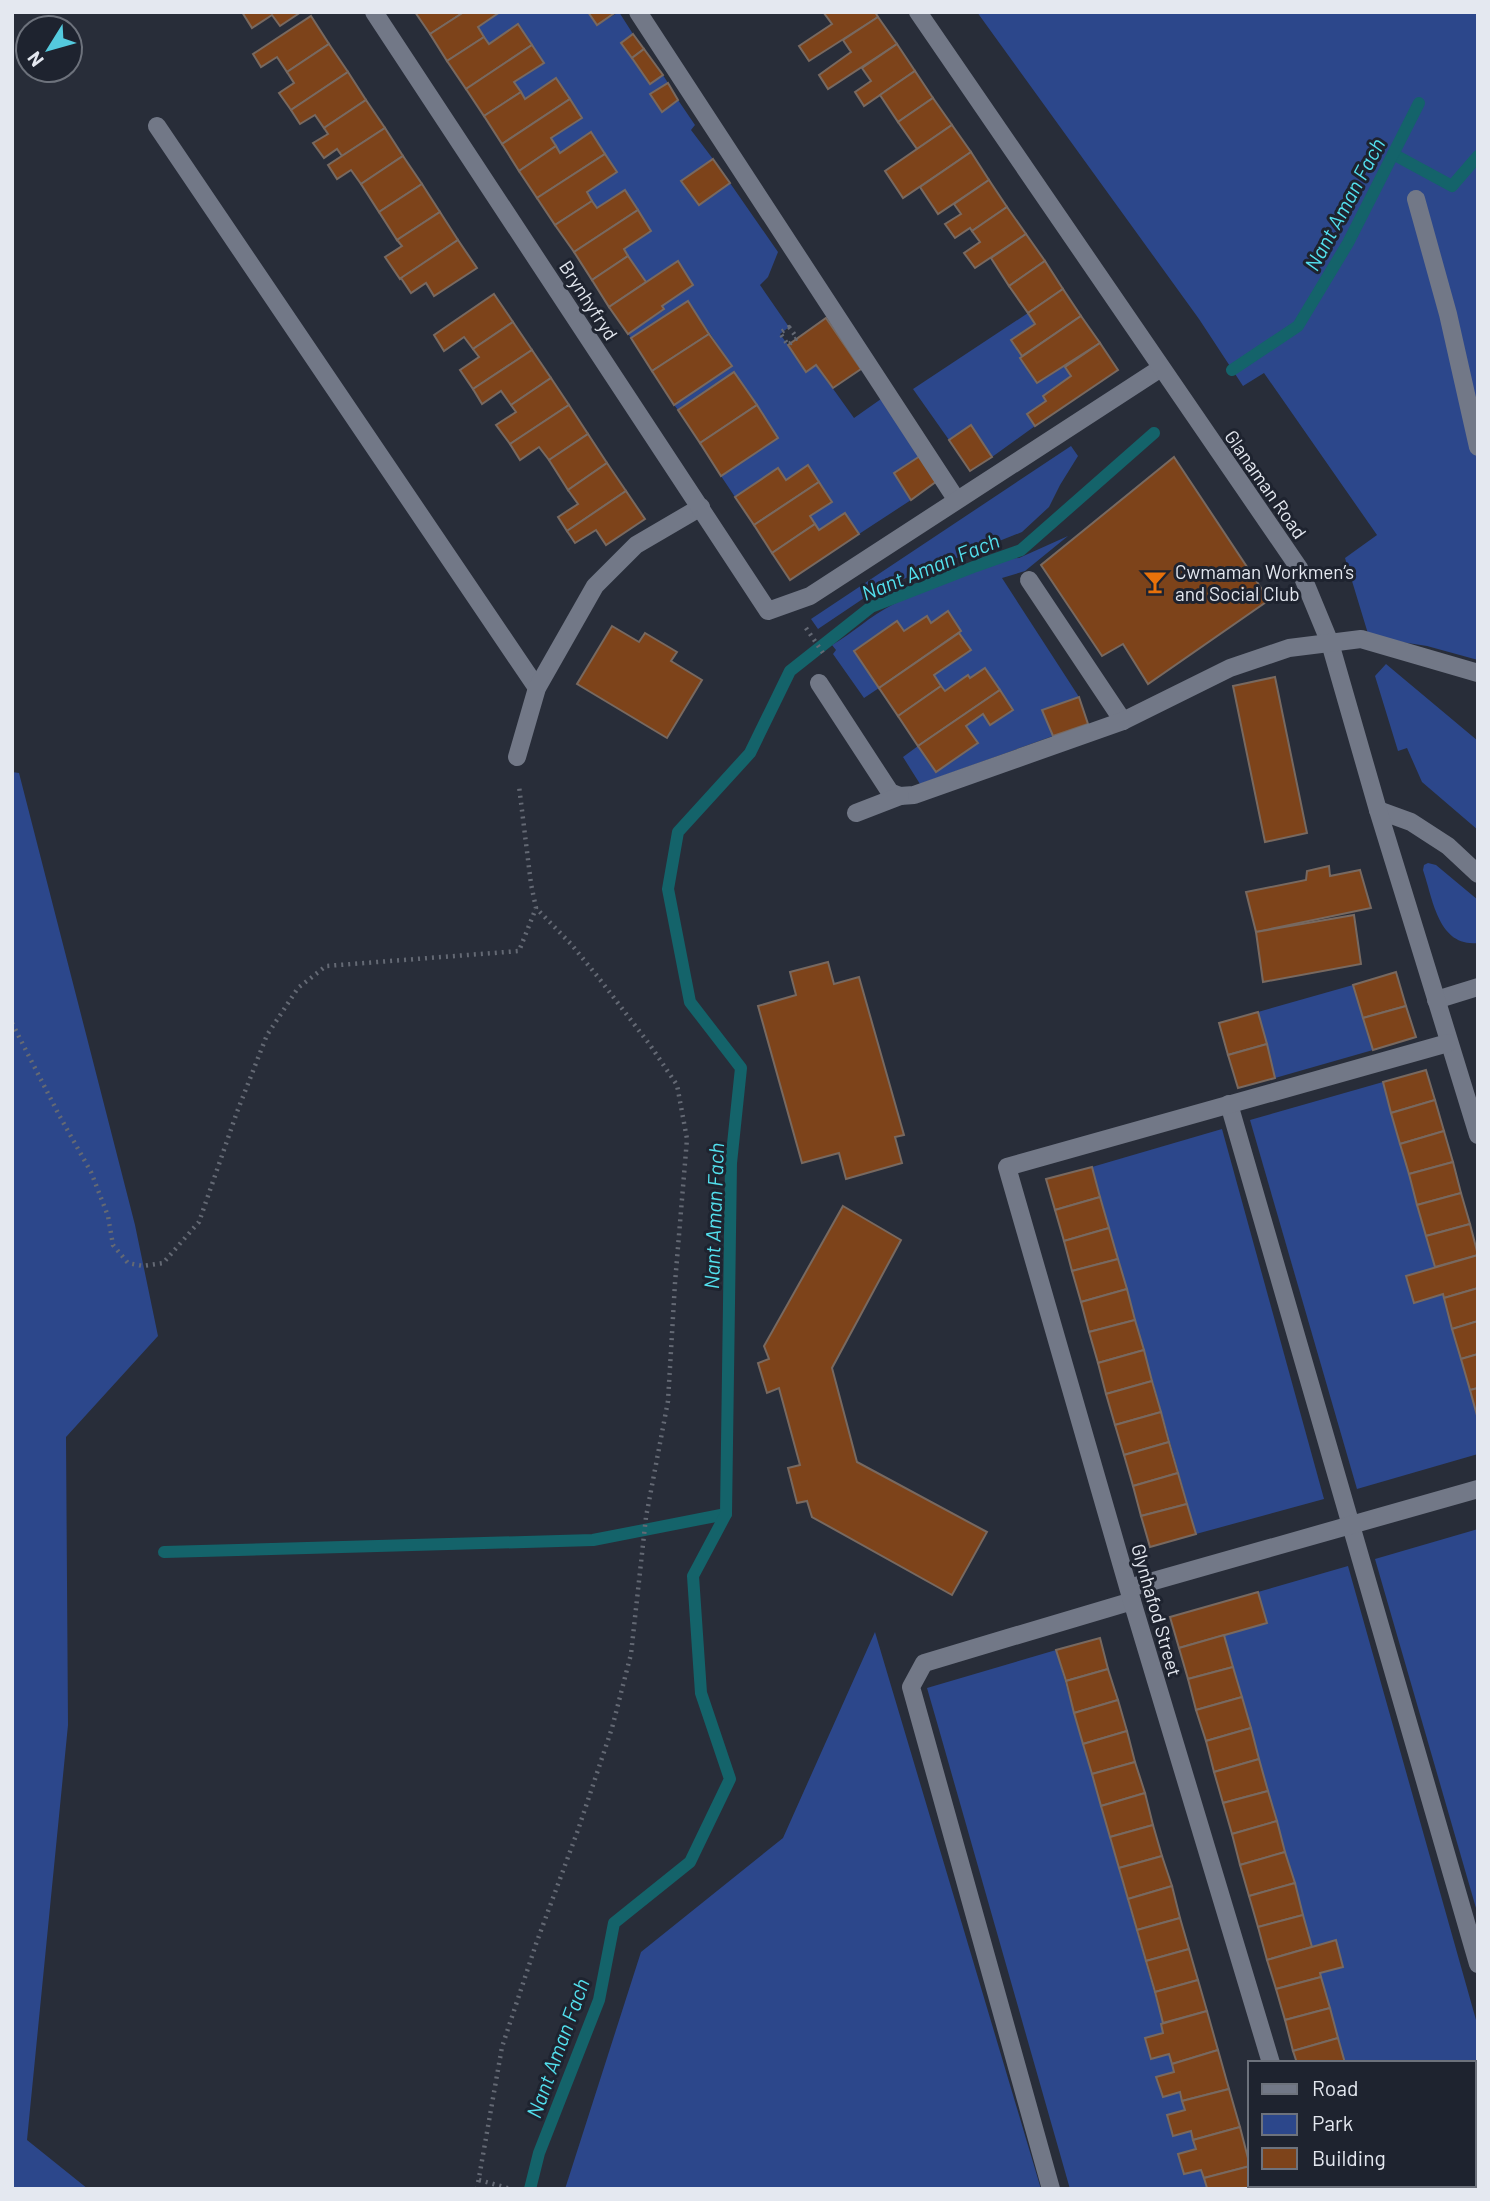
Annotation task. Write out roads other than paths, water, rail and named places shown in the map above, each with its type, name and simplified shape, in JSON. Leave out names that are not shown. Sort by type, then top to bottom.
[{"type":"street","name":"Brynhyfryd","points":[[374,12],[768,611],[810,596],[956,499]]},
{"type":"street","points":[[638,12],[956,499],[1161,368]]},
{"type":"street","name":"Glanaman Road","points":[[918,12],[1299,568],[1330,643],[1448,1043],[1478,1135]]},
{"type":"street","points":[[157,126],[537,688]]},
{"type":"street","points":[[1416,199],[1448,314],[1478,447]]},
{"type":"street","points":[[517,758],[537,688],[595,586],[636,545],[701,507]]},
{"type":"street","points":[[1029,580],[1123,721]]},
{"type":"street","points":[[856,813],[1123,721],[1230,668],[1289,648],[1361,639],[1478,673]]},
{"type":"street","points":[[819,683],[890,792],[900,796]]},
{"type":"street","points":[[1378,810],[1411,822],[1448,846],[1478,873]]},
{"type":"street","points":[[1437,1000],[1478,987]]},
{"type":"street","points":[[1448,1043],[1229,1104],[1478,1964]]},
{"type":"street","name":"Glynhafod Street","points":[[1229,1104],[1007,1167],[1270,2061]]},
{"type":"street","points":[[1051,2189],[911,1687],[924,1662],[1350,1526],[1478,1489]]},
{"type":"waterway","name":"Nant Aman Fach","points":[[1232,370],[1298,326],[1348,243],[1419,103]]},
{"type":"waterway","points":[[1393,154],[1452,186],[1478,156]]},
{"type":"waterway","name":"Nant Aman Fach","points":[[530,2189],[539,2153],[599,2000],[614,1923],[690,1862],[730,1779],[701,1693],[693,1576],[726,1514],[731,1163],[741,1068],[690,1002],[668,889],[678,832],[750,753],[790,671],[871,607],[1021,550],[1154,433]]},
{"type":"waterway","points":[[164,1552],[593,1540],[726,1514]]},
{"type":"place","name":"Cwmaman Workmen’s and Social Club","points":[[1155,582]]}]
